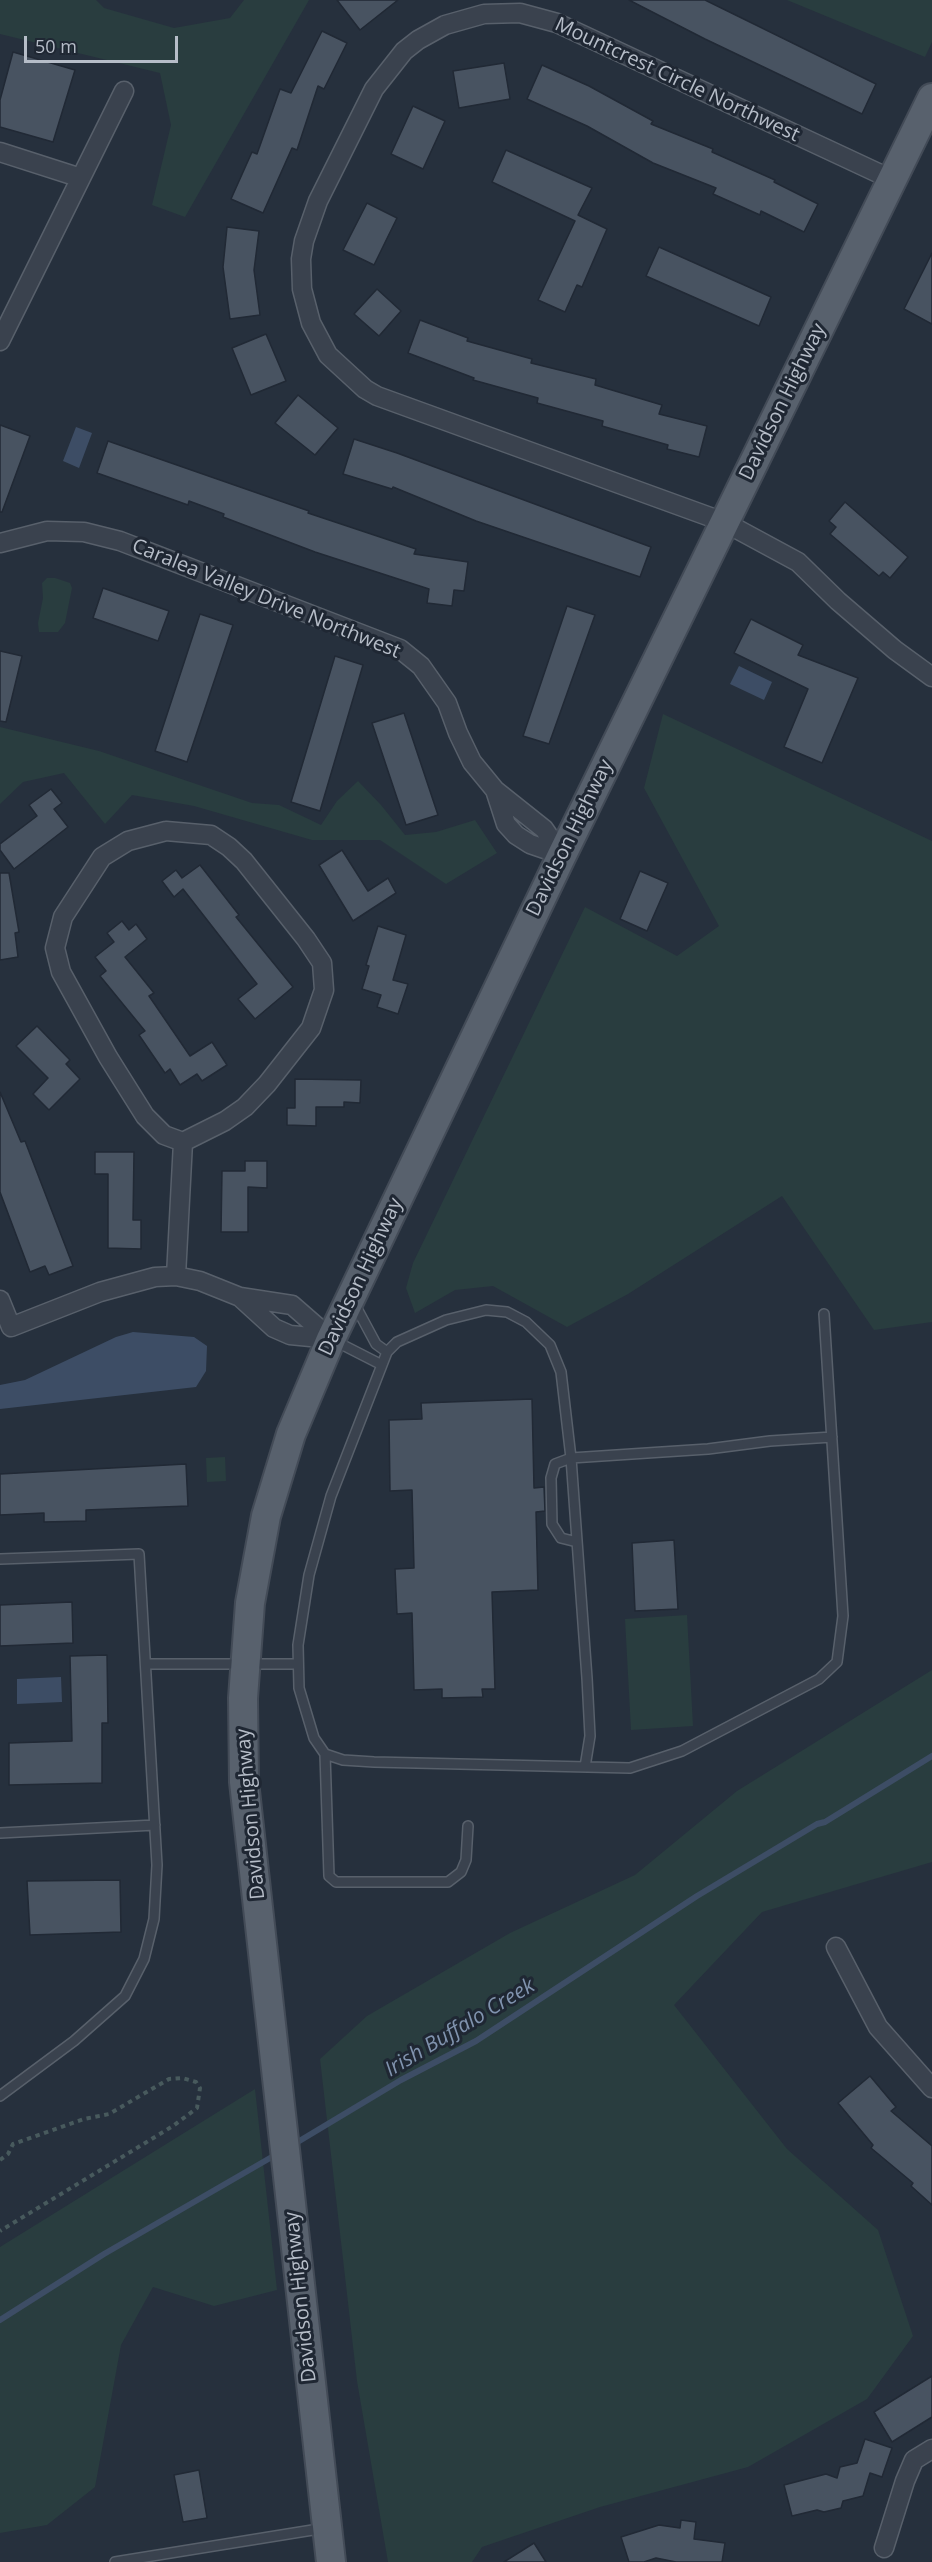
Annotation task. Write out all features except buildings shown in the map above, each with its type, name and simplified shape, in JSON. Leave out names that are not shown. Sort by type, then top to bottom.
[{"type":"main road","name":"Davidson Highway","points":[[331,2562],[244,1782],[245,1663],[250,1603],[266,1516],[291,1434],[351,1296],[562,855],[932,98]]},
{"type":"street","name":"Mountcrest Circle Northwest","points":[[893,180],[557,23],[520,13],[464,18],[445,25],[404,51],[374,89],[318,201],[304,241],[301,259],[302,289],[311,323],[328,355],[365,389],[377,396],[724,522],[798,562],[838,601],[932,678]]},
{"type":"street","points":[[0,340],[124,91]]},
{"type":"street","points":[[0,152],[81,178]]},
{"type":"street","name":"Caralea Valley Drive Northwest","points":[[0,543],[47,531],[84,532],[120,541],[400,649],[421,666],[447,703],[472,762],[495,790],[506,824],[516,835],[530,844],[562,855]]},
{"type":"street","points":[[166,831],[211,835],[244,861],[306,939],[322,963],[324,990],[311,1028],[267,1084],[244,1107],[225,1121],[183,1142],[164,1135],[145,1116],[108,1057],[61,972],[55,948],[63,917],[102,857],[128,841],[166,831]]},
{"type":"street","points":[[176,1276],[183,1142]]},
{"type":"street","points":[[0,1300],[5,1329],[100,1292],[155,1277],[176,1276],[200,1281],[240,1297],[292,1305],[331,1339]]},
{"type":"street","points":[[240,1297],[274,1328],[290,1335],[331,1339]]},
{"type":"street","points":[[836,1947],[878,2027],[932,2088]]},
{"type":"street","points":[[884,2548],[914,2460],[932,2449]]},
{"type":"lane","points":[[351,1296],[376,1344],[387,1352]]},
{"type":"lane","points":[[468,1826],[466,1860],[461,1872],[455,1878],[439,1884],[336,1882],[329,1876],[325,1754],[314,1738],[299,1688],[298,1645],[309,1575],[331,1496],[387,1352],[398,1342],[446,1320],[486,1310],[507,1312],[526,1322],[550,1345],[561,1372],[571,1458],[590,1736],[585,1767]]},
{"type":"lane","points":[[325,1754],[343,1760],[374,1762],[630,1768],[682,1751],[819,1679],[837,1662],[843,1616],[824,1314]]},
{"type":"lane","points":[[331,1339],[382,1365]]},
{"type":"lane","points":[[577,1542],[561,1538],[552,1524],[551,1478],[555,1464],[571,1458],[708,1449],[770,1441],[832,1437]]},
{"type":"lane","points":[[0,1559],[139,1554],[157,1865],[154,1919],[144,1959],[125,1996],[74,2041],[0,2096]]},
{"type":"lane","points":[[147,1664],[298,1664]]},
{"type":"lane","points":[[0,1833],[155,1825]]},
{"type":"lane","points":[[115,2562],[327,2528]]},
{"type":"path","points":[[0,2160],[8,2154],[13,2144],[84,2119],[109,2114],[169,2079],[182,2078],[196,2082],[200,2088],[197,2108],[173,2126],[0,2231]]},
{"type":"green space","points":[[0,0],[96,0],[104,8],[174,28],[230,18],[244,0],[309,0],[185,217],[152,205],[171,125],[160,73],[0,34]]},
{"type":"green space","points":[[787,0],[932,0],[932,42],[925,57]]},
{"type":"green space","points":[[47,578],[70,583],[72,588],[65,623],[58,632],[39,632],[38,623],[43,598],[42,583]]},
{"type":"green space","points":[[663,714],[932,841],[932,1322],[874,1330],[782,1196],[628,1294],[567,1327],[493,1286],[455,1290],[415,1313],[406,1288],[413,1263],[585,907],[677,956],[719,926],[644,788]]},
{"type":"green space","points":[[0,727],[99,751],[252,803],[279,805],[321,825],[337,801],[358,781],[405,835],[436,832],[475,820],[497,853],[446,884],[380,840],[312,840],[194,806],[132,795],[105,824],[64,773],[23,782],[0,804]]},
{"type":"green space","points":[[225,1457],[226,1481],[207,1482],[206,1458]]},
{"type":"green space","points":[[687,1615],[693,1726],[631,1730],[625,1619]]},
{"type":"green space","points":[[932,1670],[932,1862],[762,1912],[674,2005],[787,2149],[878,2230],[913,2336],[867,2399],[748,2467],[600,2507],[482,2547],[472,2562],[388,2562],[357,2381],[320,2059],[367,2016],[510,1933],[635,1875],[737,1791]]},
{"type":"green space","points":[[255,2089],[277,2290],[214,2306],[153,2287],[121,2345],[95,2487],[47,2525],[0,2533],[0,2247]]},
{"type":"water","points":[[76,427],[92,433],[79,468],[63,461]]},
{"type":"water","points":[[739,666],[772,682],[764,700],[730,684]]},
{"type":"water","points":[[133,1332],[194,1337],[207,1346],[206,1371],[196,1387],[0,1409],[0,1385],[25,1380],[116,1337]]},
{"type":"water","points":[[61,1677],[62,1702],[17,1704],[17,1679]]},
{"type":"waterway","name":"Irish Buffalo Creek","points":[[291,2146],[401,2080],[476,2041],[697,1896],[817,1824],[825,1822],[932,1756]]},
{"type":"waterway","name":"Irish Buffalo Creek","points":[[0,2320],[104,2254],[277,2154]]}]
